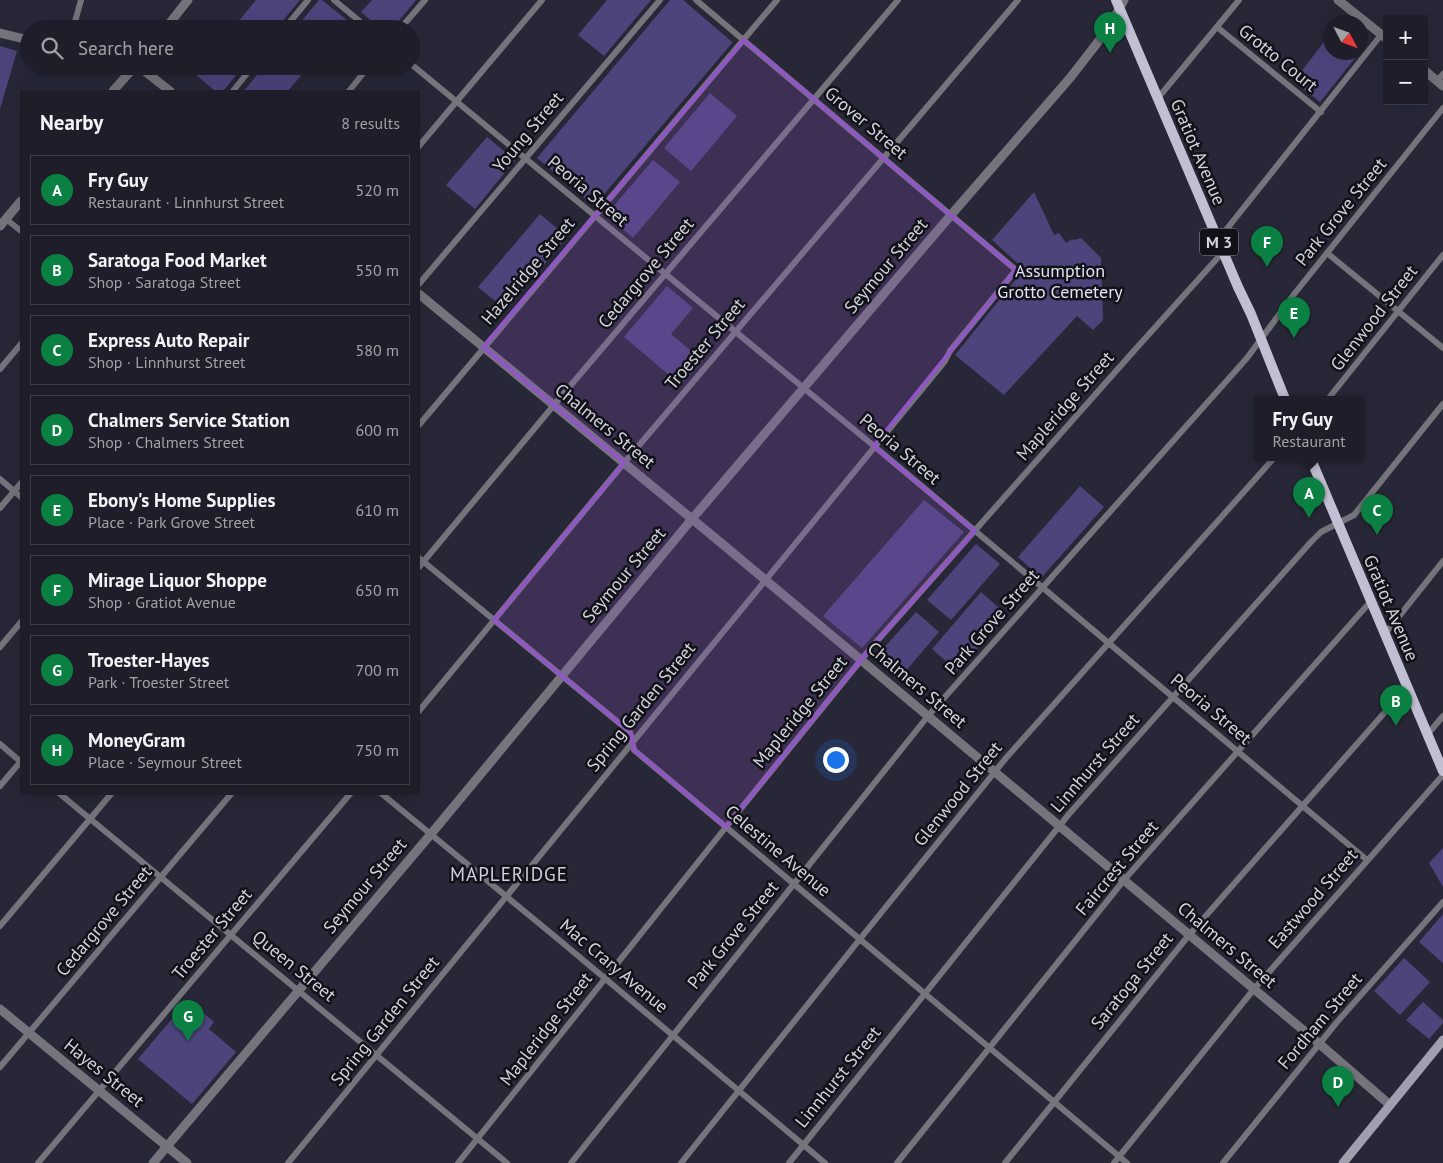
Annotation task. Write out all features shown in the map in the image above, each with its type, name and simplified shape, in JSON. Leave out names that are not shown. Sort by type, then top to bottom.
[{"type":"main road","name":"Gratiot Avenue","points":[[1120,3],[1158,98],[1285,396]]},
{"type":"main road","name":"Gratiot Avenue","points":[[1312,461],[1443,773]]},
{"type":"main road","points":[[1343,1163],[1443,1040]]},
{"type":"street","points":[[75,20],[81,0]]},
{"type":"street","points":[[172,20],[188,0]]},
{"type":"street","points":[[291,20],[308,0]]},
{"type":"street","points":[[334,0],[358,20]]},
{"type":"street","points":[[408,20],[425,0]]},
{"type":"street","points":[[420,145],[542,0]]},
{"type":"street","name":"Young Street","points":[[420,283],[660,0]]},
{"type":"street","name":"Grover Street","points":[[696,0],[1016,270]]},
{"type":"street","name":"Hazelridge Street","points":[[420,423],[777,0]]},
{"type":"street","name":"Cedargrove Street","points":[[420,562],[898,0]]},
{"type":"street","name":"Troester Street","points":[[420,710],[624,463],[1018,0]]},
{"type":"street","points":[[1158,98],[1239,0]]},
{"type":"street","points":[[1338,0],[1383,36]]},
{"type":"street","name":"Seymour Street","points":[[153,1163],[431,834],[692,519],[951,214],[1070,78],[1108,30],[1120,3]]},
{"type":"street","name":"Grotto Court","points":[[1217,27],[1321,112]]},
{"type":"street","points":[[0,33],[20,38]]},
{"type":"street","points":[[1218,240],[1383,38]]},
{"type":"street","name":"Peoria Street","points":[[420,71],[874,446],[1367,860]]},
{"type":"street","points":[[1428,72],[1441,80]]},
{"type":"street","points":[[114,90],[126,75]]},
{"type":"street","points":[[150,75],[169,90]]},
{"type":"street","points":[[234,90],[246,75]]},
{"type":"street","points":[[350,90],[362,75]]},
{"type":"street","name":"Park Grove Street","points":[[571,1163],[928,716],[1247,358],[1327,253],[1443,108]]},
{"type":"street","points":[[20,201],[3,222],[20,230]]},
{"type":"street","name":"Mapleridge Street","points":[[458,1163],[862,660],[1223,252]]},
{"type":"street","points":[[1327,253],[1443,348]]},
{"type":"street","name":"Glenwood Street","points":[[1330,396],[1443,255]]},
{"type":"street","name":"Spring Garden Street","points":[[288,1163],[944,361],[1016,270]]},
{"type":"street","name":"Chalmers Street","points":[[420,295],[862,660],[1390,1105]]},
{"type":"street","points":[[0,369],[20,345]]},
{"type":"street","name":"Linnhurst Street","points":[[789,1163],[1060,826],[1320,532],[1354,515],[1443,404]]},
{"type":"street","name":"Glenwood Street","points":[[681,1163],[995,772],[1271,461]]},
{"type":"street","points":[[0,479],[20,496]]},
{"type":"street","points":[[0,508],[20,484]]},
{"type":"street","points":[[1385,634],[1443,561]]},
{"type":"street","name":"Celestine Avenue","points":[[420,562],[630,732],[634,750],[1127,1163]]},
{"type":"street","name":"Faircrest Street","points":[[897,1163],[1124,880],[1371,601]]},
{"type":"street","points":[[0,647],[20,623]]},
{"type":"street","name":"Saratoga Street","points":[[1005,1163],[1189,934],[1407,687]]},
{"type":"street","points":[[1428,735],[1443,716]]},
{"type":"street","points":[[0,744],[20,760]]},
{"type":"street","points":[[0,786],[20,762]]},
{"type":"street","name":"Eastwood Street","points":[[1114,1163],[1254,989],[1443,773]]},
{"type":"street","name":"Queen Street","points":[[61,795],[507,1163]]},
{"type":"street","points":[[0,926],[110,795]]},
{"type":"street","name":"Cedargrove Street","points":[[0,1067],[230,795]]},
{"type":"street","name":"Troester Street","points":[[38,1163],[349,795]]},
{"type":"street","name":"Mac Crary Avenue","points":[[383,795],[825,1163]]},
{"type":"street","name":"Fordham Street","points":[[1223,1163],[1319,1044],[1443,902]]},
{"type":"street","name":"Hayes Street","points":[[0,1009],[187,1163]]},
{"type":"highlighted area","points":[[744,40],[1016,270],[874,446],[975,531],[870,649],[726,827],[634,750],[630,732],[494,620],[624,463],[483,347]]},
{"type":"green space","points":[[256,0],[300,0],[283,20],[239,20]]},
{"type":"green space","points":[[319,0],[322,0],[347,20],[302,20]]},
{"type":"green space","points":[[372,0],[416,0],[399,20],[370,20],[361,12]]},
{"type":"green space","points":[[607,0],[651,0],[604,56],[578,35]]},
{"type":"green space","points":[[670,0],[683,0],[732,43],[594,206],[537,158]]},
{"type":"green space","points":[[1323,43],[1323,60],[1353,60],[1320,102],[1294,81]]},
{"type":"green space","points":[[0,46],[17,51],[0,109]]},
{"type":"green space","points":[[196,75],[236,75],[224,90],[214,90]]},
{"type":"green space","points":[[257,75],[301,75],[289,90],[245,90]]},
{"type":"green space","points":[[710,93],[737,116],[691,171],[664,148]]},
{"type":"green space","points":[[487,137],[515,160],[475,209],[446,185]]},
{"type":"green space","points":[[653,160],[680,182],[633,238],[606,215]]},
{"type":"green space","name":"Assumption Grotto Cemetery","points":[[1034,192],[1054,235],[1059,233],[1066,243],[1072,239],[1081,238],[1101,258],[1103,320],[1093,330],[1077,316],[1004,395],[955,355],[1024,269],[992,240]]},
{"type":"green space","points":[[540,214],[567,237],[506,310],[478,287]]},
{"type":"green space","points":[[667,286],[693,308],[671,334],[702,360],[681,385],[624,337]]},
{"type":"green space","points":[[1080,486],[1104,507],[1041,578],[1018,557]]},
{"type":"green space","points":[[924,500],[964,532],[862,648],[823,616]]},
{"type":"green space","points":[[976,544],[1000,564],[951,620],[927,600]]},
{"type":"green space","points":[[981,592],[1007,615],[957,671],[932,649]]},
{"type":"green space","points":[[916,612],[939,632],[898,680],[874,659]]},
{"type":"green space","points":[[1443,848],[1443,887],[1429,863]]},
{"type":"green space","points":[[1443,914],[1443,963],[1419,942]]},
{"type":"green space","points":[[1404,958],[1430,982],[1400,1015],[1374,991]]},
{"type":"green space","points":[[188,1000],[214,1022],[209,1029],[236,1052],[192,1104],[138,1059]]},
{"type":"green space","points":[[1423,1002],[1443,1020],[1443,1023],[1429,1039],[1406,1020]]},
{"type":"place","name":"MoneyGram","points":[[1110,53]]},
{"type":"place","name":"Mirage Liquor Shoppe","points":[[1267,267]]},
{"type":"place","name":"Ebony's Home Supplies","points":[[1294,338]]},
{"type":"place","name":"Fry Guy","points":[[1309,518]]},
{"type":"place","name":"Express Auto Repair","points":[[1377,535]]},
{"type":"place","name":"Saratoga Food Market","points":[[1396,726]]},
{"type":"place","name":"Troester-Hayes","points":[[188,1041]]},
{"type":"place","name":"Chalmers Service Station","points":[[1338,1107]]},
{"type":"district","name":"MAPLERIDGE","points":[[509,874]]}]
